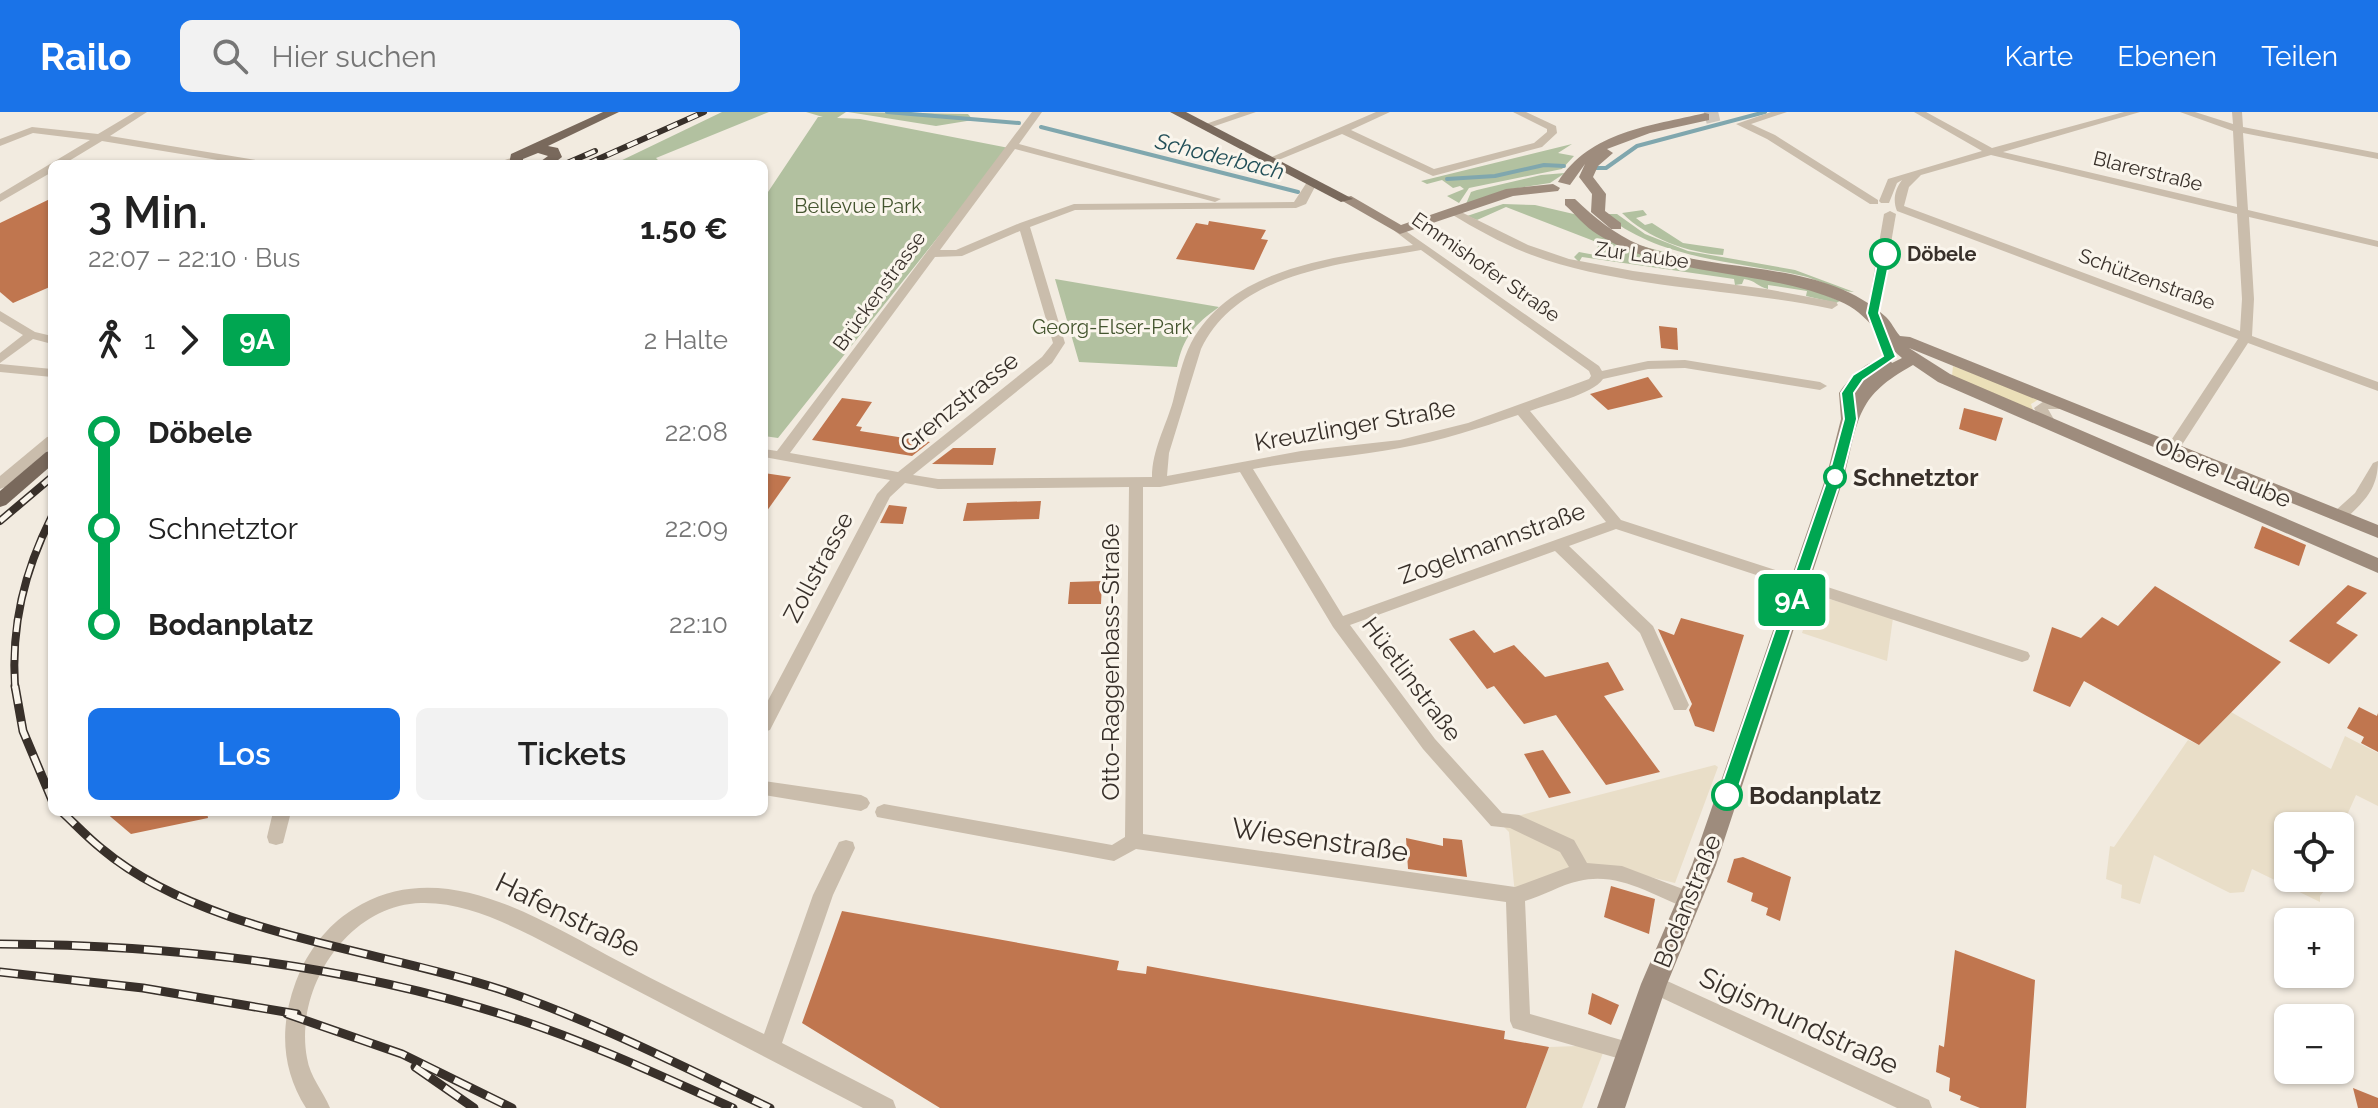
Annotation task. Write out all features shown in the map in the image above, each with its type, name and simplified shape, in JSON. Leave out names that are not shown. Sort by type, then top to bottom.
[{"type":"main road","points":[[518,160],[530,150],[613,112]]},
{"type":"main road","points":[[1176,112],[1313,181]]},
{"type":"main road","points":[[1561,192],[1574,164],[1593,150],[1617,139],[1705,117]]},
{"type":"main road","points":[[553,151],[571,130]]},
{"type":"main road","points":[[1637,136],[1592,164],[1586,177],[1592,192],[1588,206],[1600,220],[1640,241],[1691,261]]},
{"type":"main road","points":[[530,150],[553,151]]},
{"type":"main road","points":[[550,160],[555,157],[553,151]]},
{"type":"main road","name":"Emmishofer Straße","points":[[1313,181],[1400,230]]},
{"type":"main road","points":[[1561,192],[1609,235],[1653,254],[1816,285],[1853,300],[1901,338],[1913,358]]},
{"type":"main road","points":[[1400,230],[1491,200],[1561,192],[1592,192]]},
{"type":"main road","points":[[1873,313],[1913,358]]},
{"type":"main road","points":[[1873,313],[1887,342],[1890,357],[1887,362]]},
{"type":"main road","name":"Obere Laube","points":[[1901,338],[2378,532]]},
{"type":"main road","points":[[1876,379],[1913,358]]},
{"type":"main road","name":"Obere Laube","points":[[1913,358],[1944,378],[2378,566]]},
{"type":"main road","name":"Bodanstraße","points":[[1850,419],[1847,393],[1858,378],[1887,362],[1913,358],[1948,359]]},
{"type":"main road","name":"Obere Laube","points":[[1876,379],[1906,376],[1944,378]]},
{"type":"main road","name":"Bodanstraße","points":[[1611,1108],[1654,984],[1689,900],[1836,474],[1850,419],[1876,379]]},
{"type":"main road","points":[[0,501],[48,459]]},
{"type":"street","points":[[64,160],[142,112]]},
{"type":"street","points":[[1205,126],[1251,112]]},
{"type":"street","points":[[1272,159],[1385,112]]},
{"type":"street","points":[[1343,130],[1433,173],[1544,142],[1552,128],[1518,112]]},
{"type":"street","points":[[1782,112],[1741,124],[1880,202],[1892,181],[2135,112]]},
{"type":"street","name":"Blarerstraße","points":[[1919,112],[1991,152],[2378,244]]},
{"type":"street","points":[[2185,112],[2238,129],[2378,156]]},
{"type":"street","points":[[2173,448],[2246,337],[2248,299],[2237,112]]},
{"type":"street","name":"Brückenstrasse","points":[[781,456],[1031,120]]},
{"type":"street","points":[[0,143],[32,130],[237,160]]},
{"type":"street","points":[[1012,145],[1235,205]]},
{"type":"street","points":[[0,199],[48,169]]},
{"type":"street","points":[[1873,313],[1907,179],[1920,172]]},
{"type":"street","points":[[932,253],[958,254],[1074,207],[1296,205],[1302,202],[1313,181]]},
{"type":"street","name":"Schützenstraße","points":[[1880,202],[1876,209],[1897,209],[2378,387]]},
{"type":"street","name":"Zur Laube","points":[[1455,212],[1490,231],[1565,262],[1749,288],[1832,305]]},
{"type":"street","name":"Grenzstrasse","points":[[899,479],[1047,360],[1059,343],[1024,225]]},
{"type":"street","name":"Emmishofer Straße","points":[[1400,230],[1585,361],[1598,376]]},
{"type":"street","points":[[1160,482],[1159,459],[1195,351],[1204,332],[1221,315],[1279,275],[1420,247]]},
{"type":"street","points":[[0,315],[31,335],[48,339]]},
{"type":"street","points":[[0,359],[31,335]]},
{"type":"street","name":"Kreuzlinger Straße","points":[[768,454],[899,479],[979,484],[1160,482],[1301,456],[1400,444],[1472,426],[1586,386],[1598,376],[1648,365],[1685,364],[1820,386]]},
{"type":"street","points":[[0,368],[48,373]]},
{"type":"street","points":[[2049,423],[2041,408],[2047,403],[2074,407]]},
{"type":"street","points":[[1520,408],[1616,524],[2022,656]]},
{"type":"street","points":[[0,484],[48,443]]},
{"type":"street","points":[[2339,516],[2361,496],[2378,466]]},
{"type":"street","name":"Hüetlinstraße","points":[[1245,468],[1339,623],[1429,744],[1498,821],[1512,820],[1567,846],[1582,871]]},
{"type":"street","name":"Zollstrasse","points":[[768,717],[884,494],[899,479]]},
{"type":"street","name":"Otto-Raggenbass-Straße","points":[[1134,841],[1136,483]]},
{"type":"street","name":"Zogelmannstraße","points":[[1339,623],[1616,524]]},
{"type":"street","points":[[1558,545],[1647,630],[1680,705]]},
{"type":"street","points":[[768,789],[861,803]]},
{"type":"street","name":"Wiesenstraße","points":[[884,812],[1114,853],[1134,841],[1515,895]]},
{"type":"street","points":[[276,837],[281,816]]},
{"type":"street","points":[[769,1049],[823,895],[846,848]]},
{"type":"street","points":[[1631,1052],[1520,1021],[1515,895],[1536,892],[1582,871],[1618,874],[1689,900]]},
{"type":"street","name":"Hafenstraße","points":[[319,1108],[299,1070],[292,1045],[312,966],[340,928],[381,905],[417,895],[463,900],[541,931],[885,1108]]},
{"type":"street","name":"Sigismundstraße","points":[[1654,984],[1921,1108]]},
{"type":"green space","points":[[722,112],[769,112],[656,158],[658,160],[622,160]]},
{"type":"green space","name":"Bellevue Park","points":[[806,112],[846,112],[837,118],[860,119],[1009,148],[778,438],[768,437],[768,192],[818,117],[823,117]]},
{"type":"green space","points":[[848,112],[968,114],[973,120],[936,126]]},
{"type":"green space","points":[[1572,144],[1558,153],[1574,156],[1562,169],[1469,188],[1459,203],[1447,196],[1464,189],[1460,186],[1453,188],[1442,180],[1427,184],[1421,181]]},
{"type":"green space","points":[[1565,173],[1550,183],[1505,190],[1466,204],[1471,192],[1477,190],[1541,175]]},
{"type":"green space","points":[[1503,204],[1535,205],[1578,215],[1610,238],[1813,290],[1840,301],[1836,303],[1806,296],[1807,291],[1768,285],[1768,289],[1744,279],[1742,284],[1735,285],[1734,279],[1582,257],[1579,262],[1574,257],[1579,252],[1595,255],[1599,243],[1506,207],[1477,220],[1467,216]]},
{"type":"green space","points":[[1643,210],[1647,215],[1636,218],[1645,225],[1652,223],[1683,243],[1724,249],[1723,255],[1669,243],[1643,230],[1622,213]]},
{"type":"green space","points":[[1604,214],[1617,214],[1645,234],[1688,251],[1795,270],[1854,292],[1803,276],[1674,250],[1649,241]]},
{"type":"green space","name":"Georg-Elser-Park","points":[[1055,279],[1219,307],[1191,332],[1177,367],[1079,362]]},
{"type":"sand","points":[[1953,366],[2039,399],[2031,404],[2033,410],[1952,376]]},
{"type":"shaded area","points":[[1826,598],[1893,618],[1887,661],[1802,633],[1812,600]]},
{"type":"shaded area","points":[[2231,712],[2331,769],[2345,736],[2378,753],[2378,806],[2356,795],[2348,812],[2274,812],[2274,880],[2252,869],[2244,892],[2230,893],[2154,855],[2140,904],[2121,898],[2122,885],[2106,879],[2110,846],[2114,847],[2188,740],[2199,745]]},
{"type":"shaded area","name":"Bodanplatz","points":[[1715,765],[1718,767],[1675,883],[1617,869],[1515,895],[1509,832],[1498,821]]},
{"type":"shaded area","points":[[2299,892],[2323,892],[2320,902]]},
{"type":"shaded area","points":[[1606,1045],[1582,1108],[1526,1108],[1549,1047]]},
{"type":"building","points":[[48,200],[48,288],[13,303],[0,292],[0,223]]},
{"type":"building","points":[[1209,221],[1266,230],[1261,239],[1268,240],[1254,270],[1176,259],[1196,223],[1208,225]]},
{"type":"building","points":[[1659,326],[1677,328],[1678,350],[1661,348]]},
{"type":"building","points":[[1648,377],[1663,397],[1608,410],[1590,394]]},
{"type":"building","points":[[842,398],[872,402],[856,426],[862,427],[860,431],[930,442],[912,456],[812,440]]},
{"type":"building","points":[[1964,408],[2003,418],[1996,441],[1959,429]]},
{"type":"building","points":[[953,448],[996,448],[993,465],[932,464]]},
{"type":"building","points":[[768,474],[791,477],[768,509]]},
{"type":"building","points":[[1041,501],[1039,519],[963,521],[967,503]]},
{"type":"building","points":[[889,505],[907,507],[903,524],[880,523]]},
{"type":"building","points":[[2262,526],[2306,545],[2299,566],[2254,548]]},
{"type":"building","points":[[1102,581],[1101,604],[1068,604],[1070,582]]},
{"type":"building","points":[[2348,585],[2367,593],[2336,623],[2358,635],[2329,664],[2289,641]]},
{"type":"building","points":[[2155,586],[2281,662],[2199,745],[2084,681],[2070,707],[2033,691],[2052,627],[2081,638],[2102,617],[2118,626]]},
{"type":"building","points":[[1681,618],[1744,635],[1714,732],[1695,726],[1689,710],[1692,704],[1658,629],[1674,635]]},
{"type":"building","points":[[1474,630],[1494,653],[1514,645],[1545,677],[1608,662],[1624,690],[1604,696],[1660,772],[1606,785],[1556,715],[1524,724],[1494,686],[1487,689],[1449,639]]},
{"type":"building","points":[[2359,707],[2377,716],[2378,713],[2378,752],[2361,743],[2364,737],[2347,728]]},
{"type":"building","points":[[1543,750],[1571,793],[1549,798],[1524,754]]},
{"type":"building","points":[[110,816],[208,816],[208,818],[131,834]]},
{"type":"building","points":[[1406,838],[1443,846],[1443,838],[1462,840],[1467,877],[1408,869]]},
{"type":"building","points":[[1743,857],[1791,877],[1780,921],[1766,915],[1768,908],[1751,901],[1753,893],[1727,882],[1734,859]]},
{"type":"building","points":[[1611,886],[1655,899],[1649,934],[1604,917]]},
{"type":"building","points":[[842,911],[1119,961],[1117,970],[1146,974],[1147,966],[1505,1031],[1504,1039],[1549,1047],[1526,1108],[940,1108],[802,1023]]},
{"type":"building","points":[[1955,950],[2035,980],[2026,1108],[1980,1108],[1960,1100],[1961,1096],[1949,1091],[1950,1078],[1936,1072],[1939,1045],[1944,1047]]},
{"type":"building","points":[[1592,993],[1619,1005],[1611,1025],[1588,1014]]},
{"type":"building","points":[[2353,1088],[2378,1098],[2378,1108],[2358,1108]]},
{"type":"waterway","name":"Schoderbach","points":[[887,112],[1019,123]]},
{"type":"waterway","points":[[1596,168],[1606,168],[1637,146],[1765,112]]},
{"type":"waterway","name":"Schoderbach","points":[[1041,127],[1298,192]]},
{"type":"waterway","points":[[1447,179],[1495,176],[1544,165],[1564,166]]},
{"type":"tunnel","points":[[1705,117],[1725,112]]},
{"type":"railway","points":[[596,160],[704,112]]},
{"type":"railway","points":[[574,160],[595,151]]},
{"type":"railway","points":[[0,521],[48,480]]},
{"type":"railway","points":[[15,688],[15,642],[22,599],[48,524]]},
{"type":"railway","points":[[15,686],[23,731],[48,790]]},
{"type":"railway","points":[[66,816],[102,849],[143,877],[189,901],[292,936],[451,975],[534,1001],[636,1044],[770,1108]]},
{"type":"railway","points":[[0,944],[198,954],[328,972],[392,985],[547,1029],[733,1108]]},
{"type":"railway","points":[[0,972],[143,988],[297,1014]]},
{"type":"railway","points":[[287,1014],[402,1054],[512,1108]]},
{"type":"railway","points":[[415,1067],[474,1108]]},
{"type":"bus line","name":"9A","points":[[1727,795],[1836,474],[1850,419],[1847,393],[1858,378],[1887,362],[1890,357],[1887,342],[1873,313],[1885,254]]},
{"type":"place","name":"Döbele","points":[[1885,254]]},
{"type":"place","name":"Schnetztor","points":[[1835,477]]},
{"type":"place","name":"Bodanplatz","points":[[1727,795]]}]
